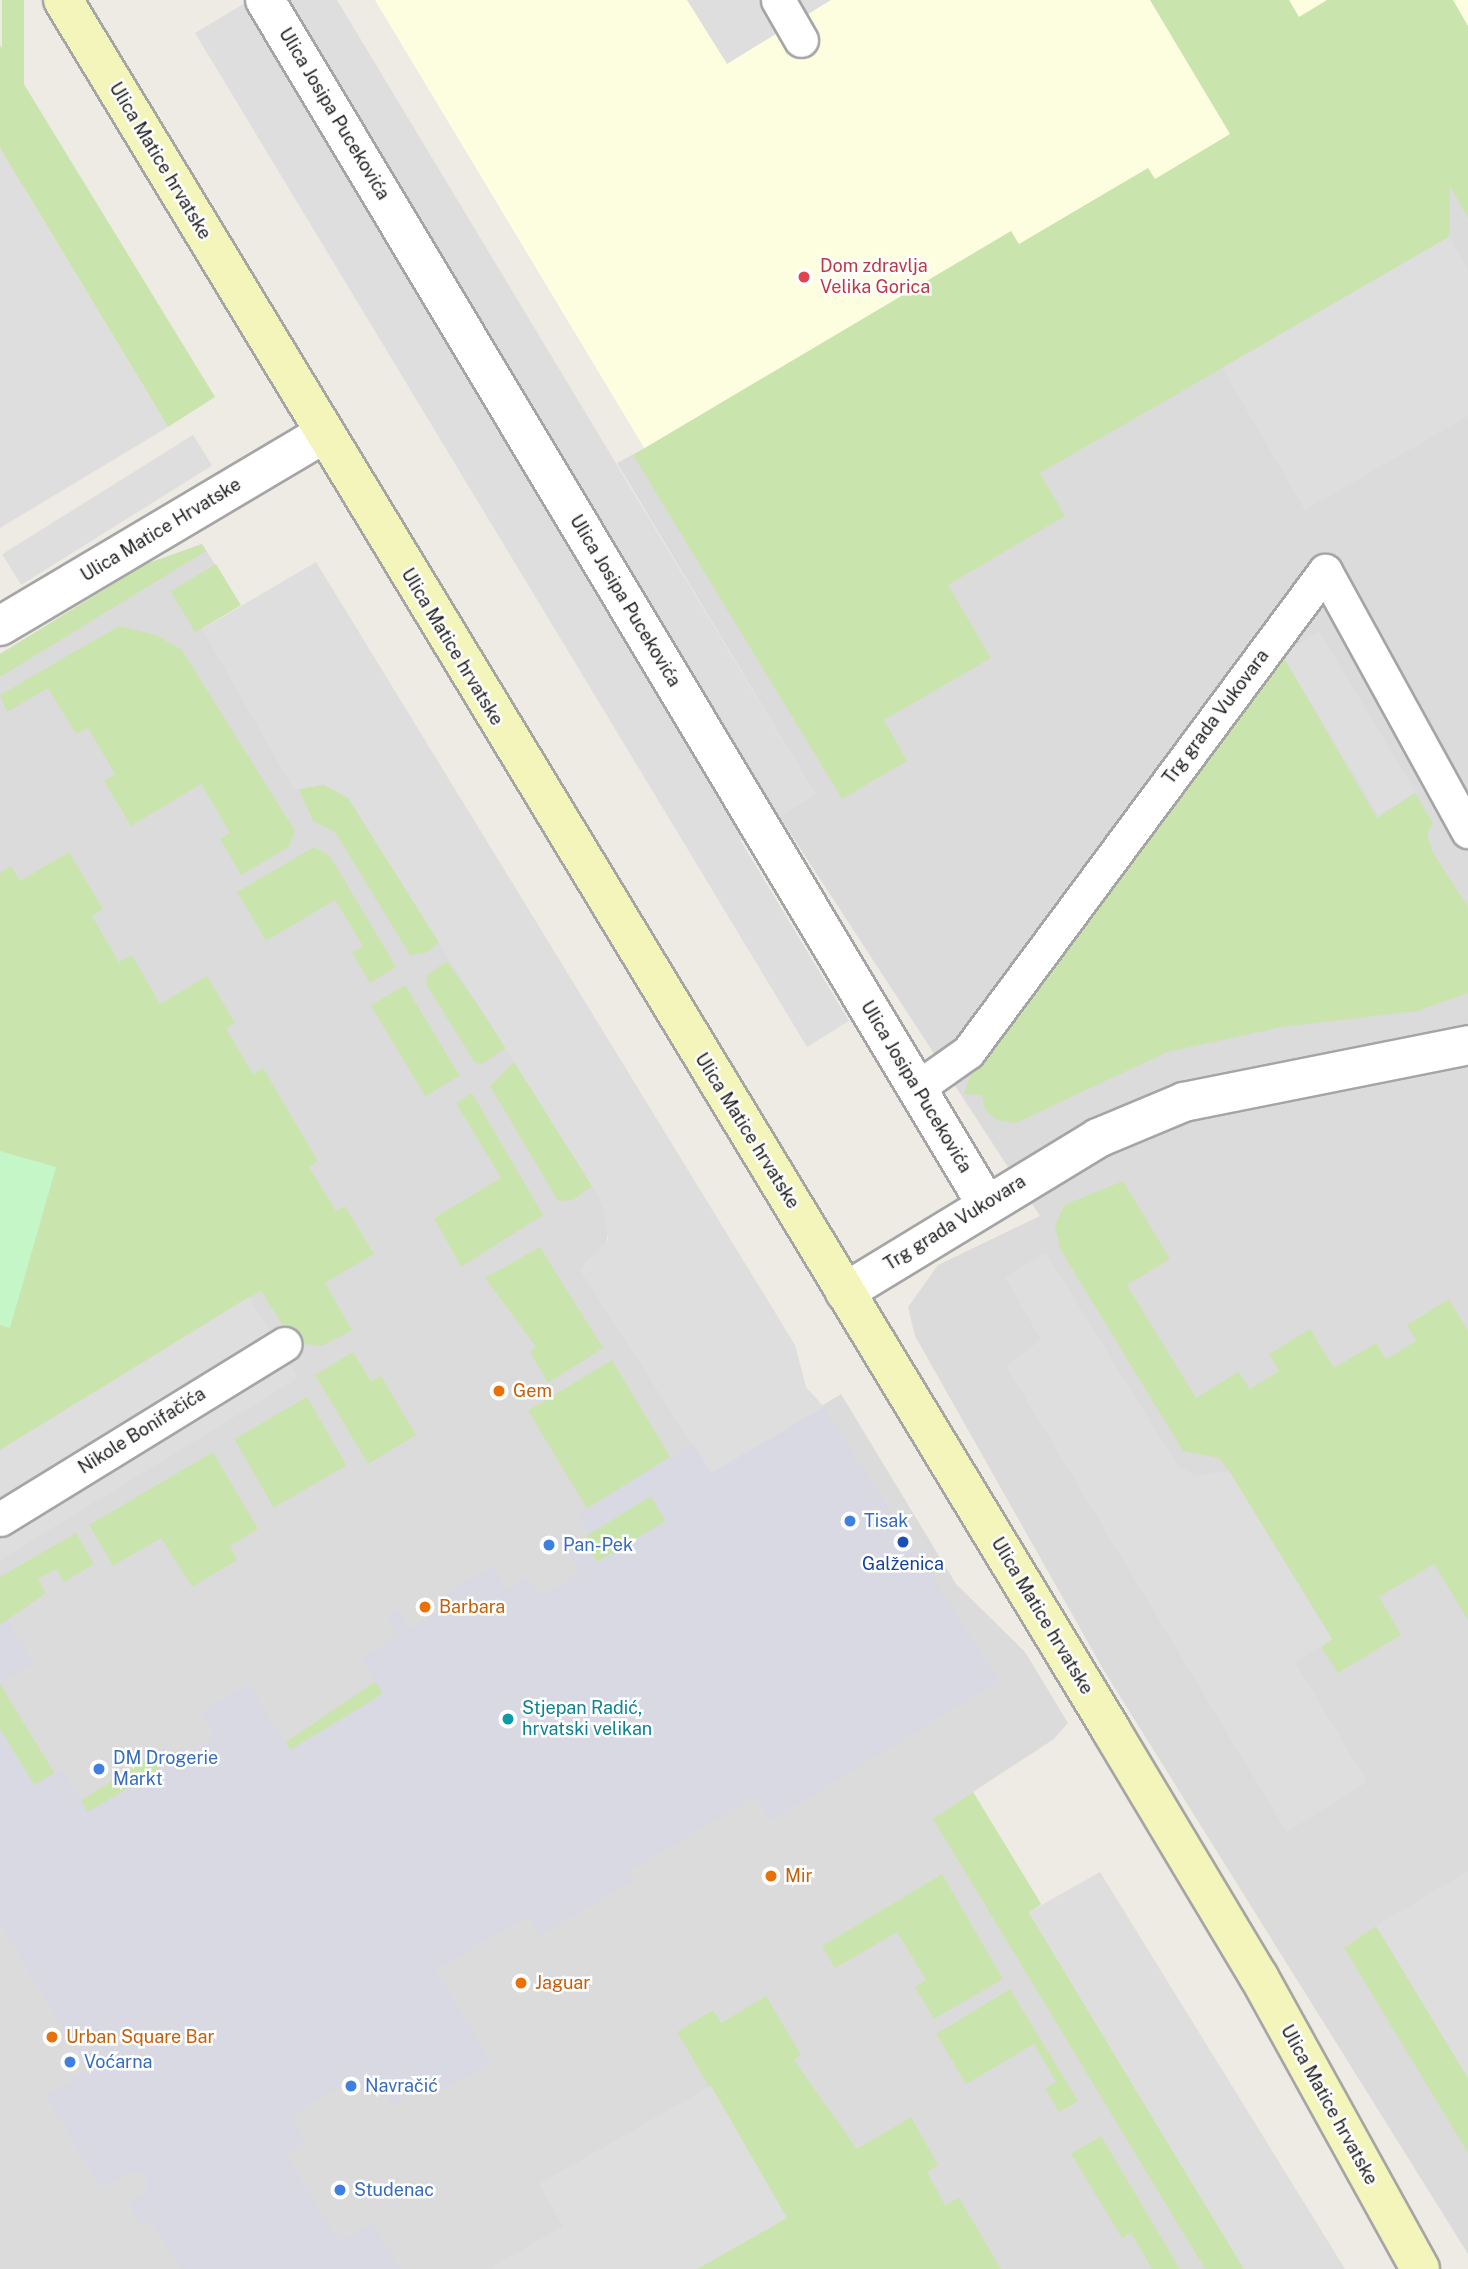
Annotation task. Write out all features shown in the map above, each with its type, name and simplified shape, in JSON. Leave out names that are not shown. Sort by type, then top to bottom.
[{"type":"main road","name":"Ulica Matice hrvatske","points":[[63,0],[323,434],[1259,1977],[1420,2269]]},
{"type":"street","name":"Ulica Josipa Pucekovića","points":[[265,0],[985,1202]]},
{"type":"street","name":"Ulica Matice Hrvatske","points":[[0,626],[323,434]]},
{"type":"street","name":"Trg grada Vukovara","points":[[845,1292],[985,1202],[1098,1138],[1184,1102],[1468,1045]]},
{"type":"lane","points":[[778,0],[801,40]]},
{"type":"lane","name":"Trg grada Vukovara","points":[[917,1088],[968,1052],[1325,570],[1468,831]]},
{"type":"lane","name":"Nikole Bonifačića","points":[[0,1519],[285,1344]]},
{"type":"shaded area","points":[[250,0],[337,0],[815,794],[740,840],[849,1021],[807,1047],[195,33]]},
{"type":"shaded area","name":"Dom zdravlja Velika Gorica","points":[[375,0],[1468,0],[1468,67],[667,486]]},
{"type":"shaded area","points":[[687,0],[831,0],[727,64]]},
{"type":"shaded area","points":[[1468,119],[1468,2254],[1103,1669],[915,1336],[908,1307],[938,1265],[1040,1216],[779,816],[815,794],[617,463],[662,439]]},
{"type":"shaded area","points":[[0,148],[168,427],[0,528]]},
{"type":"shaded area","points":[[1449,237],[1468,270],[1468,416],[1305,510],[1222,368]]},
{"type":"shaded area","points":[[193,435],[212,466],[21,585],[2,554]]},
{"type":"shaded area","points":[[202,544],[241,605],[202,628],[446,947],[610,1215],[606,1245],[584,1265],[711,1473],[841,1394],[956,1584],[1025,1652],[1068,1723],[1054,1739],[973,1792],[1041,1904],[1029,1912],[1244,2269],[0,2269],[0,654],[146,564]]},
{"type":"shaded area","points":[[316,562],[795,1345],[806,1387],[824,1407],[711,1474],[580,1270],[608,1240],[602,1203],[592,1186],[348,798],[324,785],[294,790],[202,629]]},
{"type":"shaded area","points":[[1319,631],[1416,792],[1378,815],[1281,654]]},
{"type":"shaded area","points":[[1046,1253],[1177,1465],[1197,1476],[1229,1471],[1332,1639],[1295,1662],[1367,1782],[1287,1832],[1006,1366],[1041,1340],[1005,1277]]},
{"type":"shaded area","points":[[249,1297],[298,1378],[0,1560],[0,1450]]},
{"type":"shaded area","points":[[824,1407],[999,1681],[771,1821],[755,1797],[628,1872],[633,1881],[540,1936],[528,1916],[436,1970],[491,2062],[443,2091],[436,2078],[392,2105],[377,2080],[355,2093],[347,2083],[292,2116],[307,2142],[287,2155],[339,2242],[373,2223],[401,2269],[180,2269],[151,2220],[141,2226],[129,2204],[147,2191],[146,2176],[132,2171],[101,2189],[46,2096],[88,2070],[0,1924],[0,1729],[34,1785],[62,1769],[88,1812],[160,1769],[152,1756],[165,1747],[174,1761],[215,1736],[200,1712],[249,1684],[290,1750],[383,1694],[360,1657],[398,1635],[387,1616],[398,1609],[410,1628],[452,1603],[446,1593],[493,1565],[506,1589],[528,1577],[540,1596],[580,1572],[568,1552],[584,1543],[597,1562],[666,1521],[651,1496],[589,1534],[578,1514],[693,1443],[711,1473]]},
{"type":"shaded area","points":[[8,1620],[34,1663],[0,1683],[0,1625]]},
{"type":"shaded area","points":[[1468,1871],[1468,2078],[1376,1926]]},
{"type":"shaded area","points":[[1100,1872],[1345,2269],[1244,2269],[1029,1912]]},
{"type":"shaded area","points":[[711,2086],[787,2218],[697,2269],[489,2269],[563,2226],[539,2184]]},
{"type":"green space","points":[[2,0],[24,0],[24,466],[2,466]]},
{"type":"green space","points":[[1150,0],[1289,0],[1299,17],[1327,0],[1453,0],[1468,26],[1468,218],[1450,186],[1449,237],[1040,473],[1065,516],[948,585],[991,658],[884,720],[907,761],[842,799],[633,455],[1011,231],[1019,244],[1148,168],[1155,179],[1230,134]]},
{"type":"green space","points":[[0,45],[215,397],[168,427],[0,148]]},
{"type":"green space","points":[[202,544],[206,551],[0,677],[0,654],[146,564]]},
{"type":"green space","points":[[216,564],[241,605],[195,632],[171,591]]},
{"type":"green space","points":[[119,626],[156,635],[182,650],[295,831],[289,847],[241,875],[220,839],[230,833],[201,784],[131,826],[104,781],[115,774],[88,728],[76,734],[48,688],[7,712],[0,695]]},
{"type":"green space","points":[[1282,654],[1377,818],[1415,793],[1433,823],[1427,834],[1433,853],[1468,907],[1468,993],[1418,1011],[1282,1027],[1167,1052],[1016,1123],[997,1120],[985,1110],[982,1095],[964,1094],[972,1069]]},
{"type":"green space","points":[[320,779],[351,793],[442,940],[426,953],[410,955],[335,832],[313,821],[297,785]]},
{"type":"green space","points":[[314,847],[330,856],[396,967],[370,983],[352,953],[363,946],[335,900],[266,941],[237,892]]},
{"type":"green space","points":[[69,852],[103,909],[92,916],[119,962],[132,955],[160,1004],[207,976],[235,1023],[226,1028],[253,1074],[263,1068],[318,1161],[309,1167],[336,1211],[345,1206],[374,1254],[325,1283],[352,1330],[343,1335],[322,1346],[294,1343],[261,1291],[0,1450],[0,873],[11,866],[20,881]]},
{"type":"green space","points":[[447,961],[507,1047],[482,1064],[475,1063],[426,984],[427,975]]},
{"type":"green space","points":[[405,985],[460,1076],[425,1096],[371,1006]]},
{"type":"green space","points":[[515,1061],[592,1186],[573,1200],[558,1201],[490,1086]]},
{"type":"green space","points":[[472,1093],[543,1215],[461,1267],[434,1218],[501,1178],[456,1103]]},
{"type":"green space","points":[[0,1151],[56,1167],[10,1328],[0,1325]]},
{"type":"green space","points":[[1123,1181],[1170,1259],[1127,1285],[1196,1398],[1238,1372],[1250,1389],[1279,1371],[1269,1354],[1310,1329],[1334,1368],[1376,1343],[1386,1359],[1416,1341],[1407,1325],[1449,1299],[1468,1331],[1468,1620],[1434,1564],[1379,1597],[1401,1635],[1338,1673],[1321,1647],[1332,1639],[1229,1471],[1219,1458],[1183,1451],[1060,1249],[1055,1226],[1064,1205]]},
{"type":"green space","points":[[540,1247],[603,1348],[548,1383],[530,1352],[536,1347],[485,1278]]},
{"type":"green space","points":[[353,1352],[371,1381],[381,1376],[416,1435],[368,1464],[315,1375]]},
{"type":"green space","points":[[612,1360],[672,1459],[588,1510],[528,1410]]},
{"type":"green space","points":[[307,1397],[346,1465],[274,1507],[234,1439]]},
{"type":"green space","points":[[213,1452],[258,1529],[230,1546],[237,1560],[192,1587],[161,1538],[113,1566],[89,1525]]},
{"type":"green space","points":[[651,1496],[666,1521],[597,1562],[584,1543],[589,1534]]},
{"type":"green space","points":[[76,1533],[94,1564],[64,1582],[56,1569],[38,1579],[46,1593],[0,1625],[0,1577]]},
{"type":"green space","points":[[375,1682],[383,1694],[292,1755],[285,1743]]},
{"type":"green space","points":[[0,1684],[55,1774],[34,1786],[0,1729]]},
{"type":"green space","points":[[152,1756],[160,1769],[88,1814],[80,1801]]},
{"type":"green space","points":[[973,1792],[1041,1904],[1029,1913],[1244,2269],[1205,2269],[933,1819]]},
{"type":"green space","points":[[942,1874],[1003,1979],[934,2019],[915,1987],[926,1980],[897,1932],[835,1968],[822,1946]]},
{"type":"green space","points":[[1376,1926],[1468,2078],[1468,2153],[1344,1948]]},
{"type":"green space","points":[[1010,1989],[1078,2101],[1059,2112],[1045,2088],[1056,2082],[1034,2044],[966,2084],[936,2034]]},
{"type":"green space","points":[[766,1996],[801,2055],[794,2060],[857,2149],[911,2117],[938,2165],[927,2172],[945,2205],[959,2198],[1001,2269],[697,2269],[786,2218],[677,2032],[713,2010],[721,2023]]},
{"type":"green space","points":[[1101,2136],[1180,2269],[1152,2269],[1131,2233],[1122,2238],[1071,2154]]},
{"type":"place","name":"Dom zdravlja Velika Gorica","points":[[804,277]]},
{"type":"place","name":"Gem","points":[[499,1391]]},
{"type":"place","name":"Tisak","points":[[850,1521]]},
{"type":"place","name":"Galženica","points":[[903,1542]]},
{"type":"place","name":"Pan-Pek","points":[[549,1545]]},
{"type":"place","name":"Barbara","points":[[425,1607]]},
{"type":"place","name":"Stjepan Radić, hrvatski velikan","points":[[508,1719]]},
{"type":"place","name":"DM Drogerie Markt","points":[[99,1769]]},
{"type":"place","name":"Mir","points":[[771,1876]]},
{"type":"place","name":"Jaguar","points":[[521,1983]]},
{"type":"place","name":"Urban Square Bar","points":[[52,2037]]},
{"type":"place","name":"Voćarna","points":[[70,2062]]},
{"type":"place","name":"Navračić","points":[[351,2086]]},
{"type":"place","name":"Studenac","points":[[340,2190]]}]
